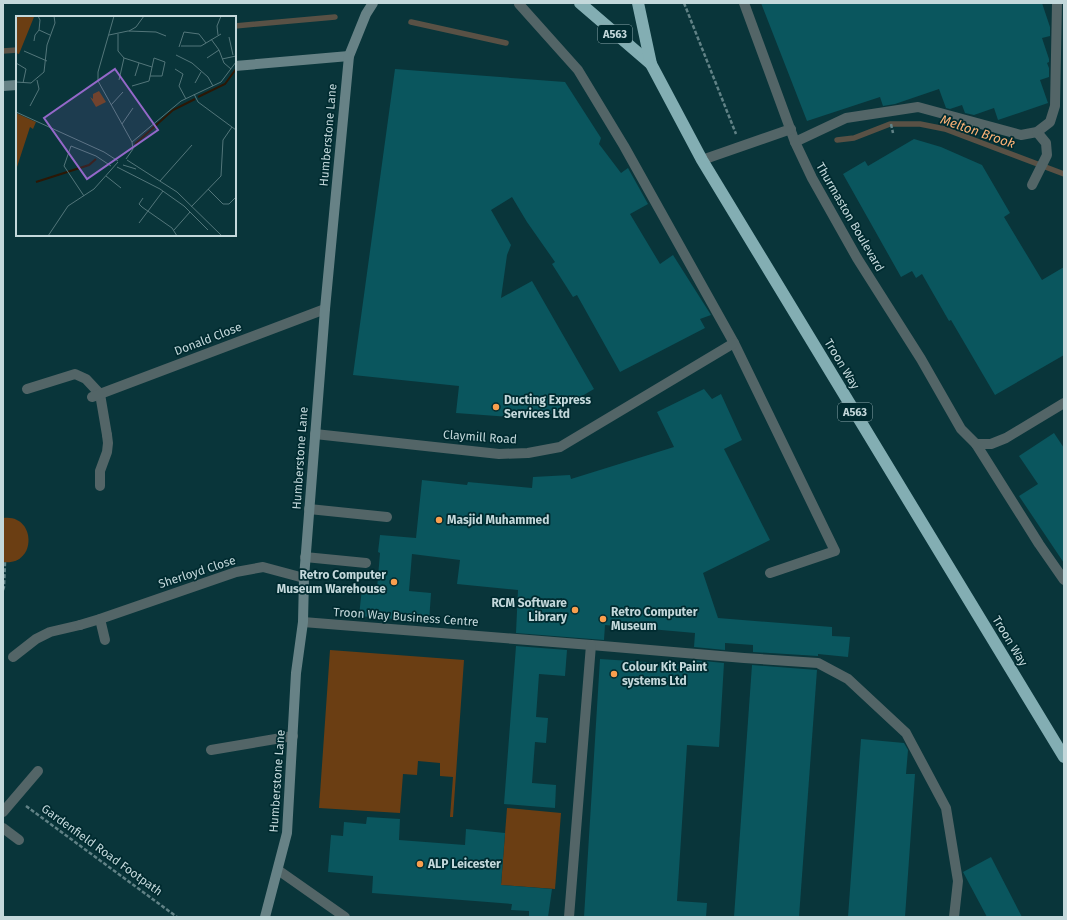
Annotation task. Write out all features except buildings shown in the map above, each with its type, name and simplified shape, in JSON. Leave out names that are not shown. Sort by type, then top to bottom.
[{"type":"highway","name":"Troon Way","points":[[580,3],[651,64]]},
{"type":"highway","name":"Troon Way","points":[[638,3],[651,64],[702,160],[1064,757]]},
{"type":"street","name":"Humberstone Lane","points":[[265,917],[288,833],[296,673],[303,622],[305,557],[324,309],[349,56],[366,14],[373,3]]},
{"type":"street","name":"Thurmaston Boulevard","points":[[744,3],[795,142],[812,178],[857,258],[921,359],[962,429],[976,444],[1039,544],[1064,580]]},
{"type":"street","points":[[795,142],[846,118],[918,107],[1021,135],[1037,132],[1050,122],[1055,106],[1057,3]]},
{"type":"street","points":[[519,4],[578,70],[624,146],[734,343],[835,551],[770,573]]},
{"type":"street","points":[[236,66],[349,56]]},
{"type":"street","points":[[3,86],[16,85]]},
{"type":"street","points":[[702,160],[791,129]]},
{"type":"street","points":[[1032,184],[1047,154],[1046,143],[1037,132]]},
{"type":"street","name":"Donald Close","points":[[96,395],[324,309]]},
{"type":"street","name":"Claymill Road","points":[[315,434],[499,454],[528,453],[560,447],[734,343]]},
{"type":"street","points":[[28,389],[76,374],[86,379],[96,395],[107,435],[107,448],[100,471],[100,486]]},
{"type":"street","points":[[976,444],[991,444],[1006,438],[1064,403]]},
{"type":"street","points":[[309,509],[387,516]]},
{"type":"street","points":[[305,557],[366,563]]},
{"type":"street","name":"Sherloyd Close","points":[[13,657],[36,639],[50,632],[100,619],[236,572],[263,567],[304,578]]},
{"type":"street","points":[[100,619],[105,640]]},
{"type":"street","name":"Troon Way Business Centre","points":[[303,622],[818,663],[848,679],[906,733],[946,808],[958,881],[954,917]]},
{"type":"street","points":[[569,917],[591,645]]},
{"type":"street","points":[[211,750],[293,736]]},
{"type":"street","points":[[3,812],[38,771]]},
{"type":"street","points":[[3,828],[19,840]]},
{"type":"street","points":[[278,870],[345,917]]},
{"type":"path","points":[[684,3],[740,146]]},
{"type":"path","points":[[3,590],[5,562]]},
{"type":"path","name":"Gardenfield Road Footpath","points":[[16,798],[177,917]]},
{"type":"shaded area","points":[[3,518],[14,519],[22,523],[27,531],[27,549],[22,556],[14,561],[3,562]]},
{"type":"shaded area","points":[[330,650],[464,660],[453,817],[450,817],[453,777],[440,776],[440,763],[418,761],[417,775],[403,774],[400,813],[319,808]]},
{"type":"shaded area","points":[[507,808],[561,813],[555,889],[501,885]]},
{"type":"waterway","name":"Melton Brook","points":[[236,26],[335,17]]},
{"type":"waterway","name":"Melton Brook","points":[[411,22],[506,43]]},
{"type":"waterway","name":"Melton Brook","points":[[3,51],[16,50]]},
{"type":"waterway","name":"Melton Brook","points":[[837,140],[854,138],[890,124],[920,124],[945,129],[1064,174]]},
{"type":"place","name":"Ducting Express Services Ltd","points":[[496,407]]},
{"type":"place","name":"Masjid Muhammed","points":[[439,520]]},
{"type":"place","name":"Retro Computer Museum Warehouse","points":[[394,582]]},
{"type":"place","name":"RCM Software Library","points":[[575,610]]},
{"type":"place","name":"Retro Computer Museum","points":[[603,619]]},
{"type":"place","name":"Colour Kit Paint systems Ltd","points":[[614,674]]},
{"type":"place","name":"ALP Leicester","points":[[420,864]]}]
